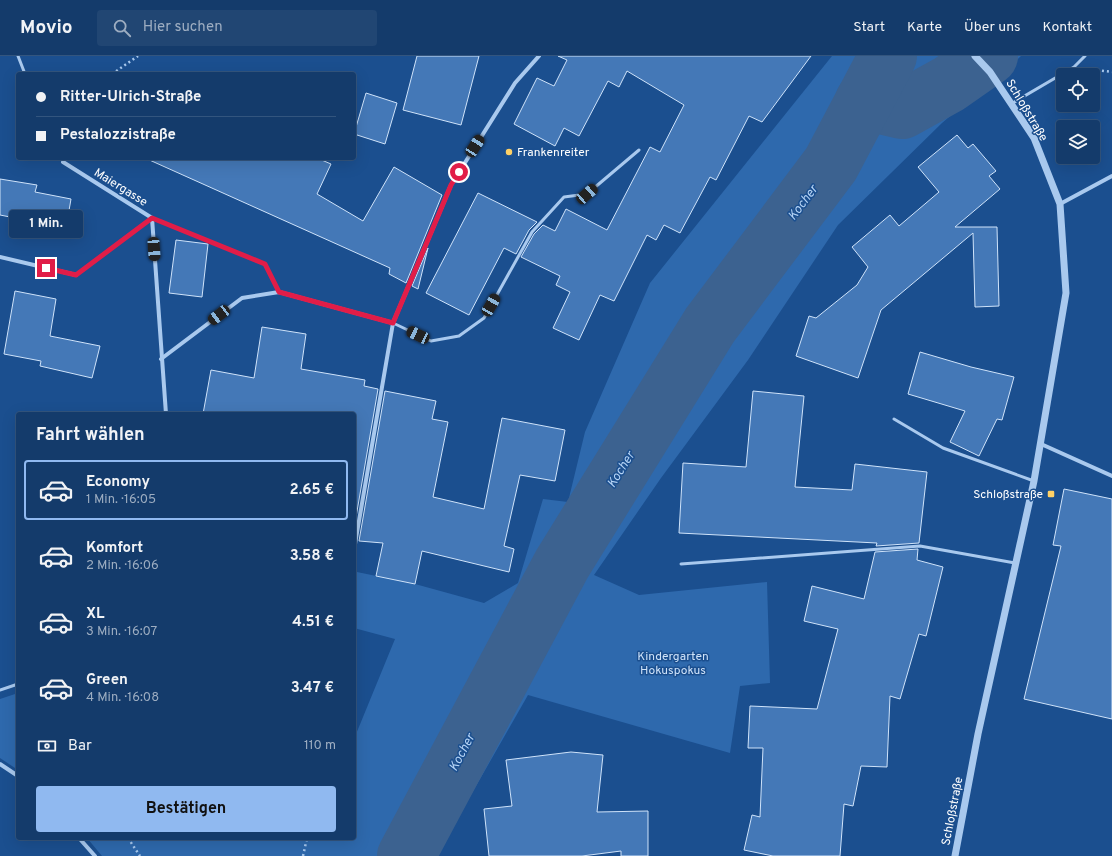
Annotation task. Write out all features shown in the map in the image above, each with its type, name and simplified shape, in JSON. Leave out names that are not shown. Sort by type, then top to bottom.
[{"type":"street","points":[[356,538],[393,323],[451,185],[515,83],[538,56]]},
{"type":"street","name":"Schloßstraße","points":[[955,856],[978,734],[1034,481],[1066,293],[1060,204],[1034,138],[990,72],[975,56]]},
{"type":"street","name":"Maiergasse","points":[[62,160],[152,218],[166,412]]},
{"type":"street","points":[[1060,204],[1112,176]]},
{"type":"street","points":[[0,257],[76,275]]},
{"type":"street","points":[[161,358],[242,298],[279,292],[393,323]]},
{"type":"street","points":[[1041,444],[1112,476]]},
{"type":"street","points":[[0,764],[16,775]]},
{"type":"street","points":[[81,840],[95,856]]},
{"type":"lane","points":[[18,56],[24,72]]},
{"type":"lane","points":[[1011,104],[1074,67],[1085,56]]},
{"type":"lane","points":[[393,323],[431,340],[459,336],[484,318],[532,232],[564,197],[587,194],[639,150]]},
{"type":"lane","points":[[76,275],[152,218],[265,264],[279,292]]},
{"type":"lane","points":[[894,420],[943,448],[1034,481]]},
{"type":"lane","points":[[680,564],[920,546],[1016,563]]},
{"type":"lane","points":[[0,690],[16,685]]},
{"type":"path","points":[[115,72],[138,56]]},
{"type":"path","points":[[129,840],[140,856]]},
{"type":"path","points":[[303,856],[307,840]]},
{"type":"green space","name":"Kindergarten Hokuspokus","points":[[832,56],[973,56],[991,81],[942,123],[838,225],[748,360],[661,478],[594,575],[639,595],[767,582],[770,683],[740,686],[730,753],[528,695],[468,800],[433,856],[102,856],[89,840],[356,840],[356,734],[395,639],[356,629],[357,572],[415,584],[484,603],[518,583],[543,499],[568,502],[585,432],[650,283]]},
{"type":"green space","points":[[988,56],[1021,56],[1001,75]]},
{"type":"green space","points":[[16,694],[16,769],[0,758],[0,699]]},
{"type":"building","points":[[417,56],[479,56],[461,125],[403,110]]},
{"type":"building","points":[[558,56],[811,56],[762,122],[749,116],[716,180],[710,177],[680,233],[664,225],[656,240],[647,235],[614,301],[600,295],[579,340],[553,328],[570,292],[556,285],[560,276],[521,257],[534,234],[543,225],[555,231],[566,209],[607,230],[650,147],[660,152],[684,105],[627,71],[619,87],[608,81],[579,136],[564,128],[555,146],[514,124],[537,78],[554,86],[567,60]]},
{"type":"building","points":[[366,93],[397,103],[385,144],[356,135],[356,127]]},
{"type":"building","points":[[957,135],[968,148],[973,144],[996,171],[989,176],[1000,189],[955,227],[997,227],[999,306],[975,307],[973,233],[881,310],[858,378],[796,356],[809,316],[816,318],[857,285],[868,267],[852,247],[890,215],[899,226],[939,192],[918,167]]},
{"type":"building","points":[[149,160],[322,160],[331,164],[317,194],[363,221],[394,167],[442,195],[406,283],[389,274],[390,268]]},
{"type":"building","points":[[0,179],[37,185],[35,192],[71,199],[66,228],[0,215]]},
{"type":"building","points":[[478,193],[537,222],[529,230],[516,254],[504,248],[469,315],[426,293]]},
{"type":"building","points":[[176,240],[208,244],[202,297],[169,293]]},
{"type":"building","points":[[428,248],[418,289],[412,286]]},
{"type":"building","points":[[15,291],[56,299],[50,336],[100,346],[92,378],[40,366],[41,361],[4,354]]},
{"type":"building","points":[[262,327],[306,334],[301,369],[365,380],[364,386],[378,389],[356,517],[356,412],[203,412],[211,370],[254,378]]},
{"type":"building","points":[[920,352],[971,367],[1014,377],[1002,420],[997,419],[979,456],[950,442],[965,411],[908,394]]},
{"type":"building","points":[[385,391],[436,401],[432,419],[448,422],[433,497],[484,509],[502,418],[565,430],[555,481],[520,475],[504,546],[514,549],[509,572],[422,551],[415,584],[376,576],[383,543],[359,541]]},
{"type":"building","points":[[753,391],[804,396],[795,487],[852,490],[855,464],[927,472],[919,543],[876,546],[877,543],[679,533],[683,463],[746,467]]},
{"type":"building","points":[[1064,489],[1112,499],[1112,719],[1024,699],[1061,546],[1053,545]]},
{"type":"building","points":[[918,549],[917,560],[943,567],[926,636],[919,634],[900,699],[890,696],[887,767],[861,766],[853,806],[844,804],[840,856],[773,856],[744,850],[752,815],[760,817],[763,748],[748,748],[750,706],[817,709],[838,629],[804,621],[812,586],[864,599],[875,552]]},
{"type":"building","points":[[571,752],[603,755],[597,812],[648,811],[648,856],[621,856],[621,851],[582,856],[489,856],[484,809],[512,806],[506,760]]},
{"type":"waterway","name":"Kocher","points":[[406,856],[562,564],[710,325],[831,164],[888,56]]},
{"type":"waterway","name":"Kocher","points":[[864,101],[902,110],[949,84],[989,56]]},
{"type":"place","name":"Frankenreiter","points":[[509,152]]},
{"type":"place","name":"Schloßstraße","points":[[1051,494]]},
{"type":"route","points":[[46,268],[76,275],[152,218],[265,264],[279,292],[393,323],[451,185],[459,172]]}]
